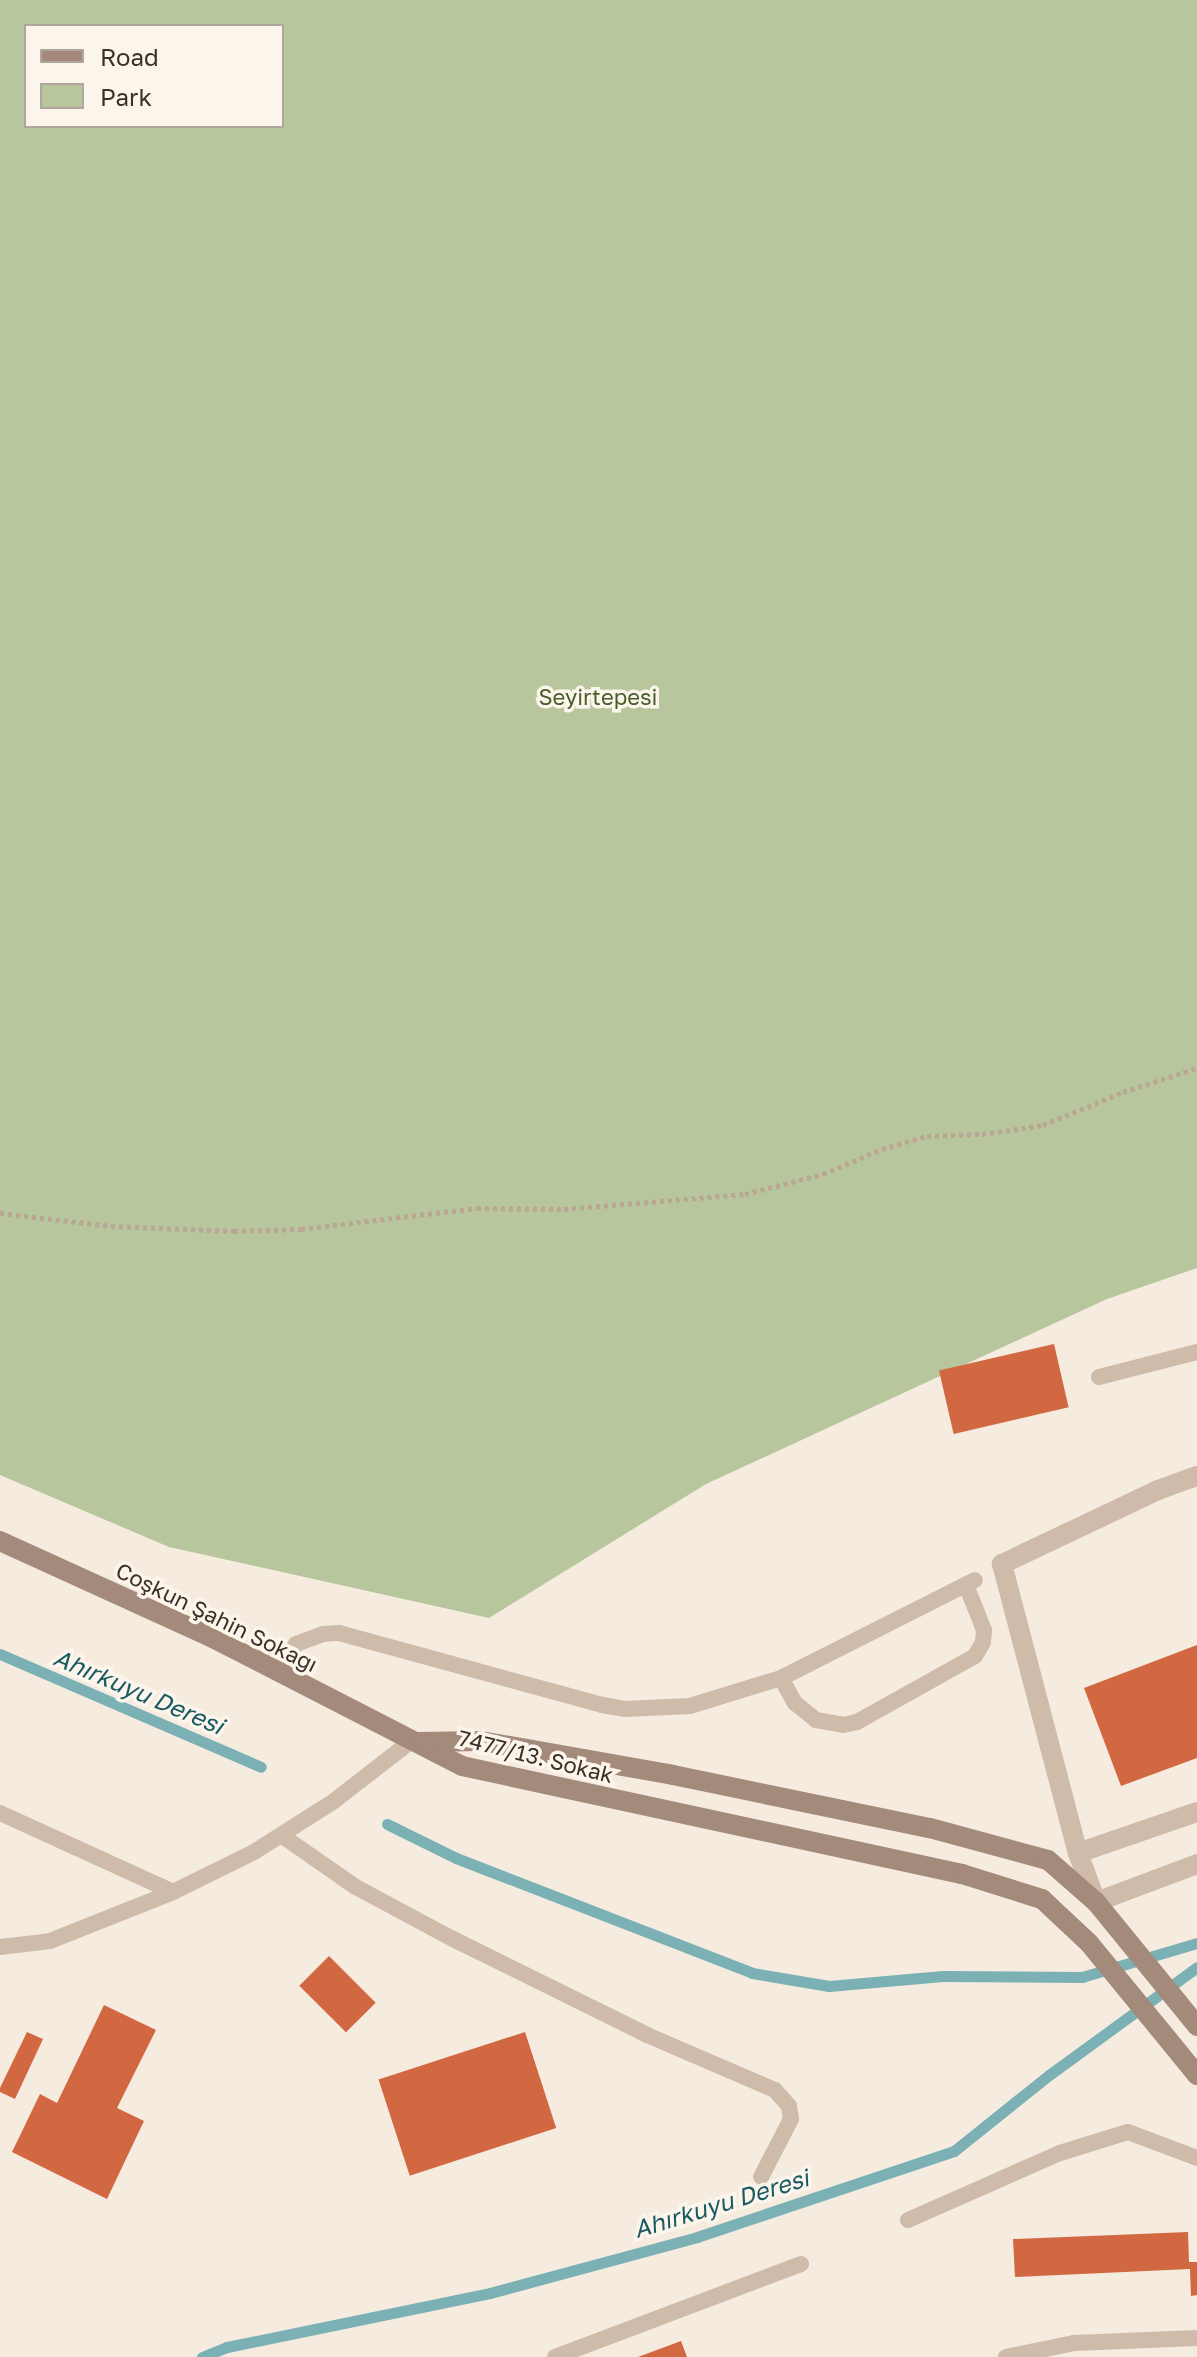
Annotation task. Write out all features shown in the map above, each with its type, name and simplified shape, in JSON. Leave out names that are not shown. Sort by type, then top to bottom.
[{"type":"street","points":[[1197,1476],[1158,1490],[1002,1564],[1078,1853],[1096,1902],[1197,1864]]},
{"type":"street","name":"Coşkun Şahin Sokağı","points":[[0,1541],[211,1637],[410,1742]]},
{"type":"street","name":"7477/13. Sokak","points":[[410,1742],[481,1741],[673,1775],[930,1828],[1048,1860],[1096,1902],[1197,2026]]},
{"type":"street","name":"7477/13. Sokak","points":[[410,1742],[462,1766],[962,1874],[1042,1899],[1089,1943],[1197,2075]]},
{"type":"street","points":[[1078,1853],[1197,1812]]},
{"type":"lane","points":[[1099,1377],[1197,1352]]},
{"type":"lane","points":[[276,1672],[296,1644],[323,1634],[339,1633],[579,1700],[625,1709],[690,1706],[731,1696],[781,1678],[971,1582],[984,1630],[983,1642],[975,1656],[857,1722],[843,1725],[816,1720],[795,1703],[781,1678]]},
{"type":"lane","points":[[0,1947],[50,1941],[173,1892],[281,1835],[334,1801],[410,1742]]},
{"type":"lane","points":[[0,1813],[173,1892]]},
{"type":"lane","points":[[281,1835],[354,1886],[451,1938],[647,2035],[775,2090],[784,2097],[791,2119],[761,2177]]},
{"type":"lane","points":[[908,2220],[1060,2153],[1128,2132],[1197,2158]]},
{"type":"lane","points":[[555,2357],[801,2264]]},
{"type":"lane","points":[[1006,2357],[1074,2343],[1197,2338]]},
{"type":"path","points":[[0,1213],[111,1226],[234,1231],[315,1227],[477,1208],[564,1209],[745,1194],[823,1174],[916,1139],[1043,1125],[1123,1092],[1197,1068]]},
{"type":"green space","name":"Seyirtepesi","points":[[0,0],[1197,0],[1197,1268],[1107,1299],[706,1484],[489,1618],[169,1547],[0,1475]]},
{"type":"building","points":[[1054,1344],[1069,1407],[954,1434],[939,1371]]},
{"type":"building","points":[[1197,1645],[1197,1758],[1121,1786],[1084,1688]]},
{"type":"building","points":[[329,1956],[376,2003],[346,2032],[299,1986]]},
{"type":"building","points":[[104,2005],[156,2030],[117,2108],[144,2121],[107,2199],[12,2152],[40,2094],[57,2103]]},
{"type":"building","points":[[27,2032],[43,2039],[15,2099],[0,2092],[0,2088]]},
{"type":"building","points":[[525,2032],[556,2128],[410,2176],[379,2080]]},
{"type":"building","points":[[1188,2232],[1189,2262],[1197,2262],[1197,2295],[1191,2296],[1190,2269],[1015,2277],[1013,2239]]},
{"type":"building","points":[[681,2341],[687,2357],[638,2357]]},
{"type":"waterway","name":"Ahırkuyu Deresi","points":[[0,1654],[261,1767]]},
{"type":"waterway","name":"Ahırkuyu Deresi","points":[[387,1824],[456,1858],[752,1973],[829,1986],[943,1976],[1082,1977],[1197,1943]]},
{"type":"waterway","name":"Ahırkuyu Deresi","points":[[202,2357],[227,2347],[490,2293],[697,2237],[954,2151],[1049,2075],[1197,1967]]}]
